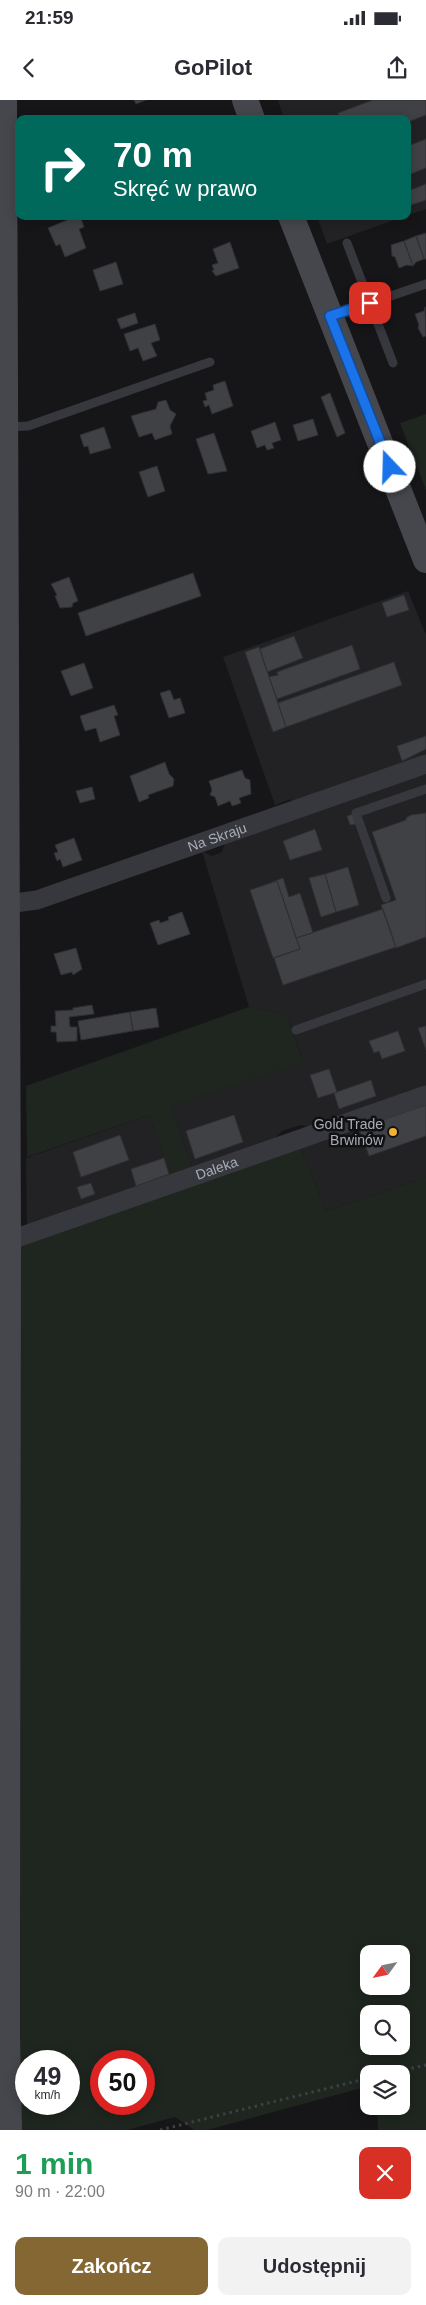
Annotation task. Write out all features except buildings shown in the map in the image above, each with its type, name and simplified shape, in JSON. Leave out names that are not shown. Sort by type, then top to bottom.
[{"type":"main road","points":[[4,100],[3,250],[6,427],[2,641],[4,844],[7,904],[4,1126],[8,1241],[7,2035],[4,2099],[9,2130]]},
{"type":"main road","points":[[245,100],[251,115]]},
{"type":"main road","points":[[293,220],[426,560]]},
{"type":"street","name":"Na Skraju","points":[[7,904],[37,900],[426,764]]},
{"type":"street","name":"Daleka","points":[[8,1241],[426,1095]]},
{"type":"lane","points":[[347,243],[393,363]]},
{"type":"lane","points":[[330,316],[426,284]]},
{"type":"lane","points":[[6,427],[28,426],[210,362]]},
{"type":"lane","points":[[386,898],[356,813],[426,790]]},
{"type":"lane","points":[[296,1030],[426,984]]},
{"type":"path","points":[[410,2069],[426,2065]]},
{"type":"path","points":[[160,2130],[360,2080]]},
{"type":"shaded area","points":[[278,100],[426,100],[426,209],[411,214],[411,115],[283,115]]},
{"type":"shaded area","points":[[318,220],[394,220],[327,244]]},
{"type":"shaded area","points":[[426,414],[426,490],[400,423]]},
{"type":"shaded area","points":[[408,591],[426,635],[426,757],[293,804],[291,799],[275,805],[223,657]]},
{"type":"shaded area","points":[[426,772],[426,1088],[313,1128],[301,1125],[282,1131],[270,1143],[193,1171],[171,1107],[303,1061],[287,1015],[249,1007],[202,851],[212,856],[222,852],[225,843]]},
{"type":"shaded area","points":[[249,1007],[287,1015],[303,1062],[171,1107],[193,1171],[171,1177],[149,1115],[27,1157],[26,1086]]},
{"type":"shaded area","points":[[426,1100],[426,1177],[326,1211],[301,1148]]},
{"type":"shaded area","points":[[149,1115],[171,1177],[27,1227],[26,1158]]},
{"type":"shaded area","points":[[301,1148],[326,1211],[426,1177],[426,2130],[378,2130],[377,2115],[410,2115],[410,2065],[360,2065],[360,2088],[207,2130],[194,2130],[175,2117],[127,2130],[20,2130],[20,2115],[80,2115],[80,2050],[20,2050],[21,1244]]},
{"type":"place","name":"Gold Trade Brwinów","points":[[393,1132]]},
{"type":"route","points":[[370,303],[330,316],[390,467]]}]
